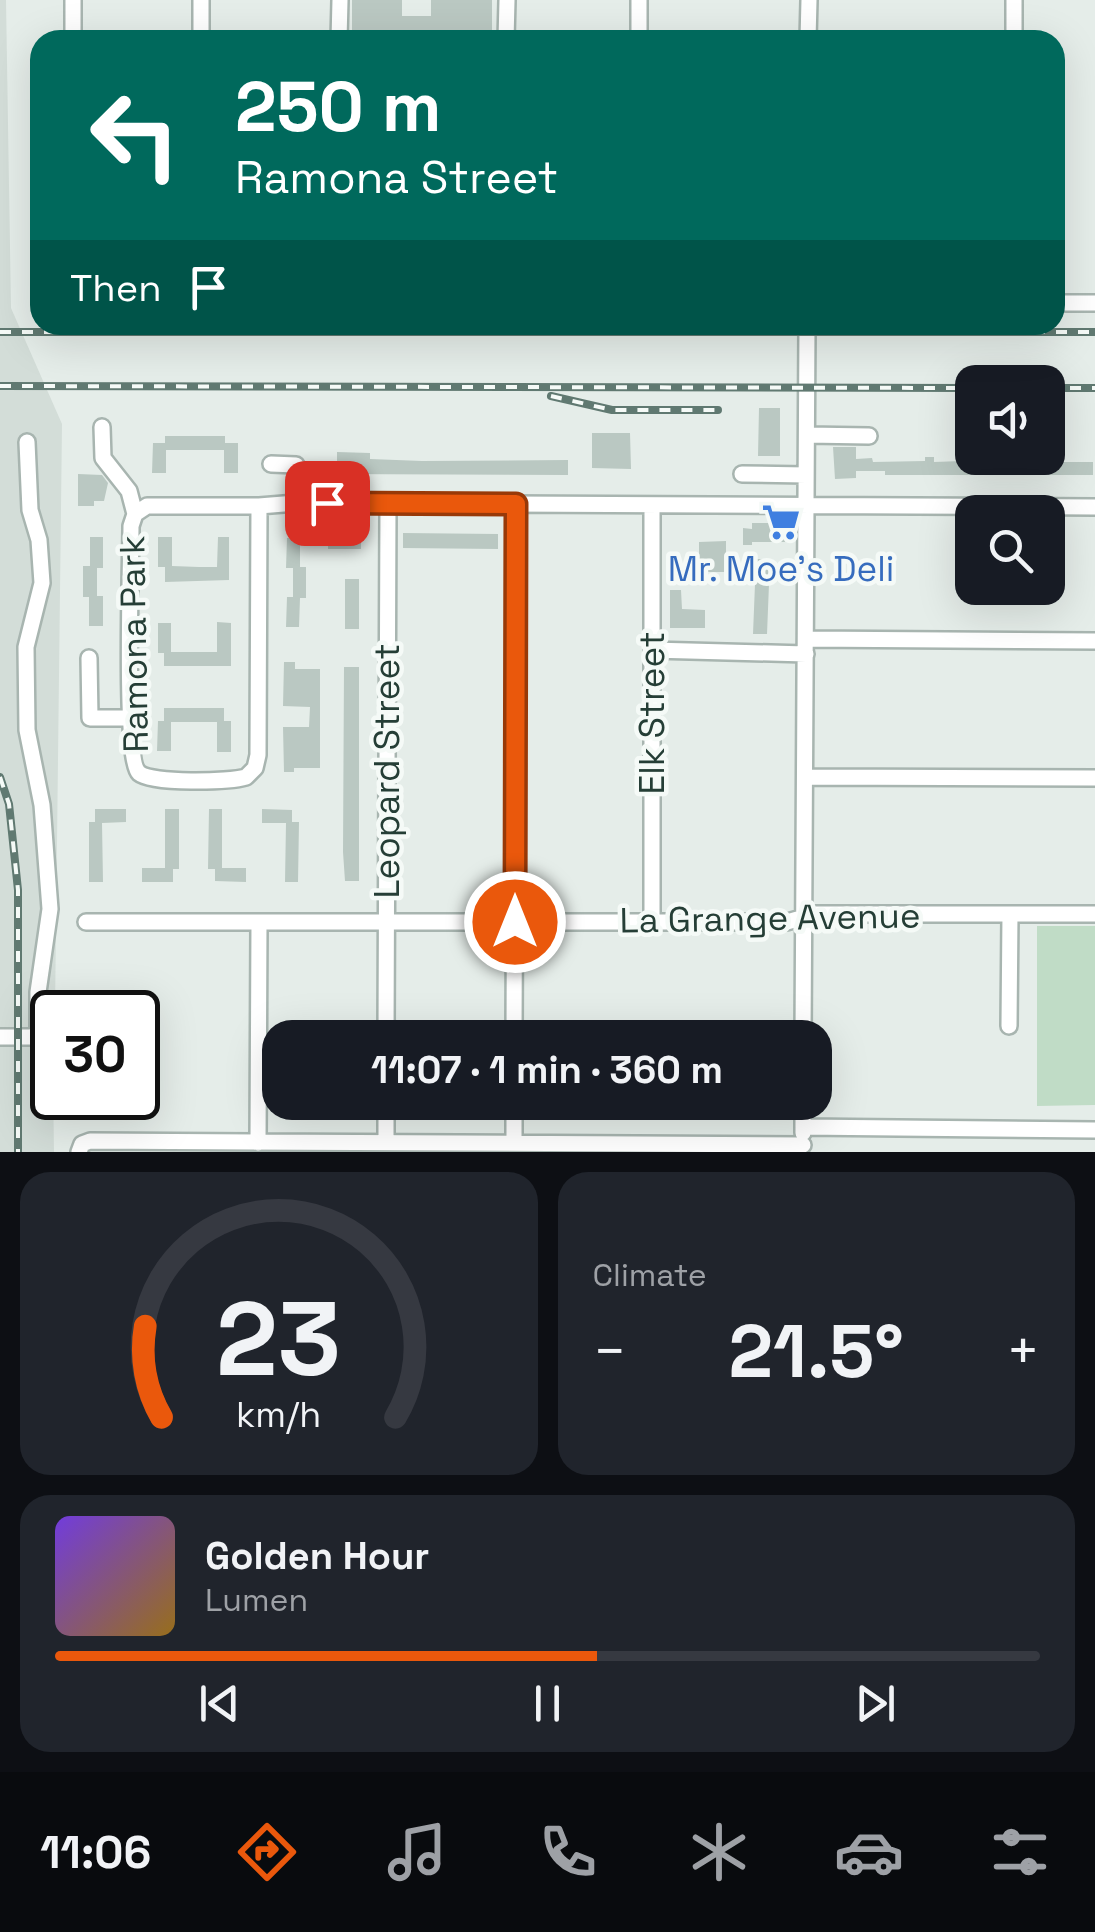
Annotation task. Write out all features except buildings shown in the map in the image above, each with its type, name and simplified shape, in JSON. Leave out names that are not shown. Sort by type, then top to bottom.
[{"type":"street","points":[[72,0],[73,30]]},
{"type":"street","points":[[201,0],[201,30]]},
{"type":"street","points":[[340,0],[340,30]]},
{"type":"street","points":[[506,0],[506,30]]},
{"type":"street","points":[[639,0],[639,30]]},
{"type":"street","points":[[808,0],[808,30]]},
{"type":"street","points":[[1014,0],[1014,30]]},
{"type":"street","points":[[1065,302],[1095,302]]},
{"type":"street","points":[[804,1020],[807,335]]},
{"type":"street","points":[[102,427],[103,458],[130,491],[134,514]]},
{"type":"street","points":[[806,435],[869,436]]},
{"type":"street","points":[[0,1037],[33,1037],[38,1031],[38,992],[50,909],[42,805],[27,730],[26,646],[42,584],[39,540],[30,510],[27,442]]},
{"type":"street","points":[[271,464],[296,464],[296,503]]},
{"type":"street","points":[[758,506],[750,474],[806,475]]},
{"type":"street","name":"Leopard Street","points":[[386,1020],[388,504]]},
{"type":"street","points":[[514,1020],[516,504]]},
{"type":"street","name":"Elk Street","points":[[652,505],[652,921]]},
{"type":"street","name":"Ramona Park","points":[[147,506],[259,506],[255,768],[246,777],[233,780],[148,778],[134,766],[130,718],[134,514],[147,506]]},
{"type":"street","points":[[259,506],[1095,506]]},
{"type":"street","points":[[652,650],[1095,641]]},
{"type":"street","points":[[89,658],[90,718],[130,718]]},
{"type":"street","points":[[805,778],[1095,778]]},
{"type":"street","name":"La Grange Avenue","points":[[86,922],[787,922],[816,914],[1095,914]]},
{"type":"street","points":[[1009,1026],[1010,914]]},
{"type":"street","points":[[258,1143],[259,922]]},
{"type":"street","points":[[386,1120],[386,1143]]},
{"type":"street","points":[[514,1120],[514,1143]]},
{"type":"street","points":[[80,1148],[90,1141],[803,1148],[803,1120]]},
{"type":"street","points":[[803,1126],[1095,1130]]},
{"type":"shaded area","points":[[0,0],[6,0],[11,308],[62,424],[55,990],[30,990],[30,1120],[54,1120],[54,1152],[0,1152]]},
{"type":"green space","points":[[1037,926],[1095,926],[1095,1105],[1037,1106]]},
{"type":"railway","points":[[0,332],[30,332]]},
{"type":"railway","points":[[1065,332],[1095,332]]},
{"type":"railway","points":[[0,386],[955,388]]},
{"type":"railway","points":[[1065,388],[1095,388]]},
{"type":"railway","points":[[551,396],[612,410],[718,410]]},
{"type":"railway","points":[[0,777],[9,804],[18,890],[18,1152]]},
{"type":"place","name":"Mr. Moe's Deli","points":[[781,522]]},
{"type":"route","points":[[327,503],[516,504],[515,922]]}]
